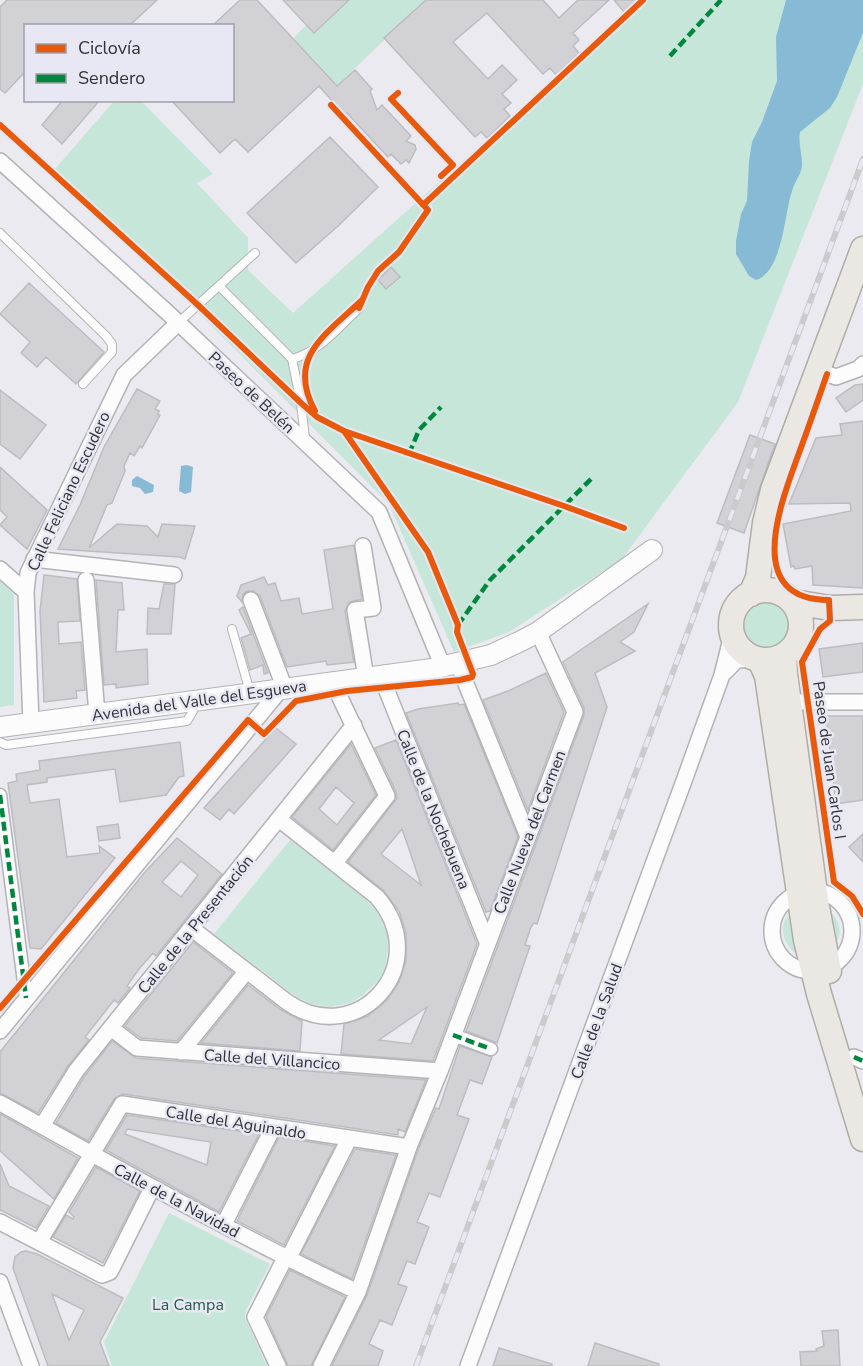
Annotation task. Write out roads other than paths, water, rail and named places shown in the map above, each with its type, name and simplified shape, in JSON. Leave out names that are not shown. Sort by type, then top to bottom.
[{"type":"main road","points":[[751,594],[758,578],[765,523],[773,490],[863,249]]},
{"type":"main road","points":[[762,551],[769,576],[786,597],[800,613],[802,631],[796,646],[784,656],[772,660],[757,660],[738,647],[732,635],[731,621],[736,608],[751,594],[762,590],[786,597],[830,608],[863,607]]},
{"type":"main road","points":[[802,631],[830,608]]},
{"type":"main road","name":"Paseo de Juan Carlos I","points":[[784,656],[807,893],[806,940],[821,969],[859,1059],[863,1086]]},
{"type":"main road","name":"Paseo de Juan Carlos I","points":[[757,660],[766,676],[807,893]]},
{"type":"main road","name":"Paseo de Juan Carlos I","points":[[821,969],[863,1139]]},
{"type":"street","name":"Paseo de Belén","points":[[0,161],[178,323],[378,512],[528,837]]},
{"type":"street","name":"Calle Feliciano Escudero","points":[[31,723],[26,592],[28,573],[124,375],[178,323]]},
{"type":"street","points":[[817,370],[836,377],[858,369],[863,364]]},
{"type":"street","name":"Calle de la Nochebuena","points":[[363,546],[373,608],[355,610],[373,677],[487,942]]},
{"type":"street","name":"Avenida del Valle del Esgueva","points":[[0,727],[97,714],[121,720],[192,701],[450,665],[497,652],[538,632],[652,550]]},
{"type":"street","points":[[34,559],[174,575]]},
{"type":"street","points":[[0,568],[26,592]]},
{"type":"street","points":[[86,580],[97,714]]},
{"type":"street","points":[[0,1031],[283,689],[251,600]]},
{"type":"street","name":"Calle Nueva del Carmen","points":[[321,1366],[358,1292],[409,1148],[575,712],[538,632]]},
{"type":"street","name":"Calle de la Salud","points":[[468,1366],[722,675],[732,635]]},
{"type":"street","points":[[722,675],[737,660],[757,660]]},
{"type":"street","points":[[333,682],[387,796],[335,862]]},
{"type":"street","points":[[789,702],[863,702]]},
{"type":"street","name":"Calle de la Presentación","points":[[42,1126],[76,1071],[280,820],[354,725]]},
{"type":"street","points":[[0,795],[26,998]]},
{"type":"street","points":[[191,928],[298,1010],[325,1017],[344,1015],[360,1010],[384,990],[396,965],[398,950],[393,920],[386,908],[377,897],[335,862],[280,820]]},
{"type":"street","points":[[807,893],[835,898],[857,928],[844,955],[821,969],[800,969],[790,965],[775,946],[772,931],[776,914],[783,903],[807,893]]},
{"type":"street","points":[[181,1052],[246,972]]},
{"type":"street","name":"Calle del Villancico","points":[[111,1028],[137,1048],[440,1071]]},
{"type":"street","points":[[453,1035],[492,1049]]},
{"type":"street","name":"Calle de la Navidad","points":[[0,1103],[91,1155],[225,1224],[286,1259],[358,1292]]},
{"type":"street","name":"Calle del Aguinaldo","points":[[91,1155],[122,1104],[409,1148]]},
{"type":"street","points":[[225,1224],[273,1128]]},
{"type":"street","points":[[278,1366],[255,1317],[349,1139]]},
{"type":"street","points":[[39,1242],[91,1155]]},
{"type":"street","points":[[0,1222],[102,1275],[110,1272],[152,1188]]},
{"type":"street","points":[[0,1282],[31,1366]]},
{"type":"lane","points":[[0,234],[112,344],[112,352],[83,384]]},
{"type":"lane","points":[[178,323],[255,253]]},
{"type":"lane","points":[[219,286],[292,359],[301,403],[305,441]]},
{"type":"lane","points":[[292,359],[302,357],[316,347],[359,308]]},
{"type":"lane","points":[[232,629],[251,693]]},
{"type":"lane","points":[[0,742],[6,745],[121,720]]},
{"type":"water","points":[[786,0],[863,0],[863,33],[837,97],[830,108],[800,132],[802,168],[789,201],[781,241],[772,266],[765,275],[756,280],[749,276],[736,254],[736,241],[741,214],[747,201],[752,142],[777,81],[776,37]]},
{"type":"water","points":[[181,466],[193,467],[191,492],[185,494],[179,491]]},
{"type":"water","points":[[137,476],[154,485],[153,492],[145,494],[140,488],[132,486],[132,480]]},
{"type":"railway","points":[[416,1366],[863,159]]},
{"type":"park label","name":"La Campa","points":[[188,1304]]}]
